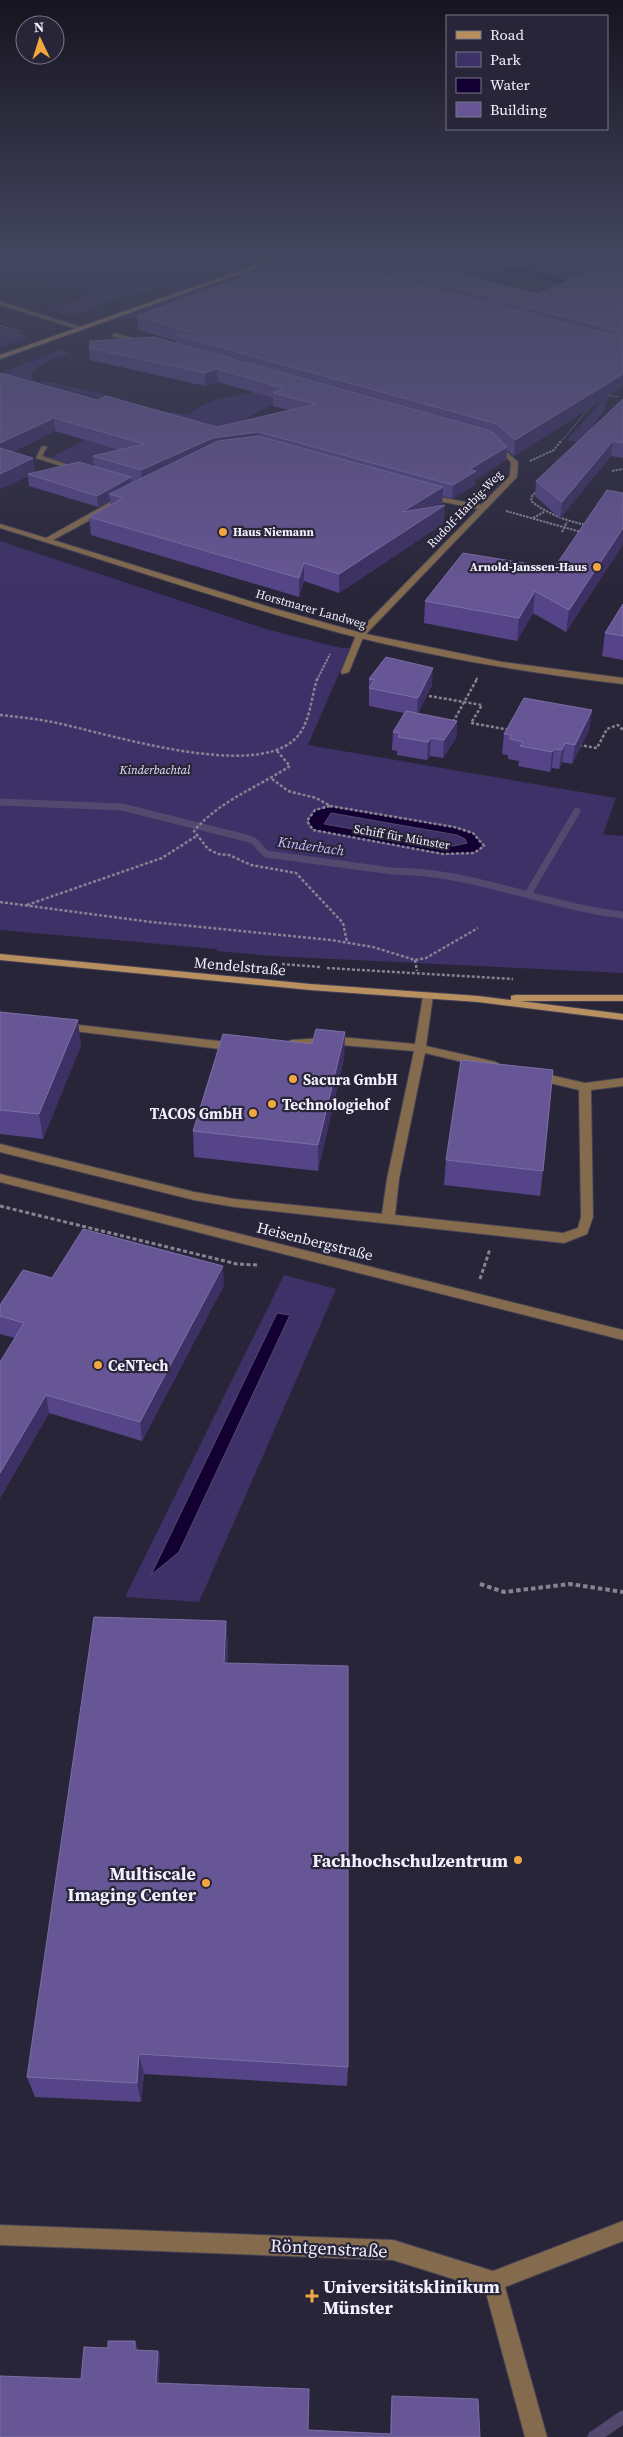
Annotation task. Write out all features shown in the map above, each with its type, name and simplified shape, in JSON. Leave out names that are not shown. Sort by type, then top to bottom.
[{"type":"main road","name":"Mendelstraße","points":[[0,957],[428,996],[478,999],[623,998]]},
{"type":"main road","name":"Mendelstraße","points":[[478,999],[572,1012],[623,1016]]},
{"type":"street","name":"Rudolf-Harbig-Weg","points":[[360,635],[512,477],[516,462],[493,442],[484,439]]},
{"type":"street","points":[[44,447],[38,457],[85,471]]},
{"type":"street","points":[[415,492],[461,505],[484,508]]},
{"type":"street","points":[[47,540],[130,495]]},
{"type":"street","name":"Horstmarer Landweg","points":[[0,526],[250,604],[360,635],[511,666],[623,681]]},
{"type":"street","points":[[345,672],[360,635]]},
{"type":"street","points":[[388,1220],[393,1179],[414,1084],[418,1048],[428,996]]},
{"type":"street","points":[[48,1026],[251,1047]]},
{"type":"street","points":[[281,1045],[340,1041],[418,1048],[503,1068]]},
{"type":"street","points":[[522,1072],[585,1087],[623,1082]]},
{"type":"street","points":[[0,1148],[194,1196],[290,1210],[564,1238],[583,1232],[588,1217],[585,1087]]},
{"type":"street","name":"Heisenbergstraße","points":[[0,1178],[623,1335]]},
{"type":"street","points":[[536,2437],[493,2281],[623,2231]]},
{"type":"street","name":"Röntgenstraße","points":[[0,2235],[393,2250],[493,2281]]},
{"type":"path","points":[[608,388],[603,394],[619,397]]},
{"type":"path","points":[[529,461],[554,450],[596,401]]},
{"type":"path","points":[[612,471],[623,469]]},
{"type":"path","points":[[538,490],[532,496],[531,501],[545,512],[549,512],[566,522],[590,526]]},
{"type":"path","points":[[484,508],[505,510],[582,532]]},
{"type":"path","points":[[533,518],[545,512]]},
{"type":"path","points":[[562,532],[566,522]]},
{"type":"path","points":[[0,714],[56,723],[111,738],[177,750],[249,755],[277,751],[293,741],[301,731],[308,716],[314,684],[321,665]]},
{"type":"path","points":[[451,724],[482,670]]},
{"type":"path","points":[[429,696],[482,705],[471,723],[517,732]]},
{"type":"path","points":[[571,743],[597,748],[607,729],[618,725],[623,730]]},
{"type":"path","points":[[277,751],[290,766],[217,809],[198,824],[194,831],[208,849],[218,854],[258,867],[296,873],[343,923],[347,942]]},
{"type":"path","points":[[272,778],[288,791],[316,798],[330,806]]},
{"type":"path","name":"Schiff für Münster","points":[[330,806],[454,828],[473,833],[484,846],[474,854],[443,854],[313,830],[307,821],[315,810],[330,806]]},
{"type":"path","points":[[27,906],[162,858],[198,835]]},
{"type":"path","points":[[0,902],[151,922],[347,942],[373,946],[415,960],[426,958],[478,928]]},
{"type":"path","points":[[415,960],[417,972]]},
{"type":"path","points":[[276,963],[522,979]]},
{"type":"path","points":[[474,1298],[497,1232]]},
{"type":"path","points":[[480,1584],[504,1592],[570,1584],[623,1592]]},
{"type":"green space","points":[[17,367],[38,367],[30,375],[36,381],[7,375],[6,371]]},
{"type":"green space","points":[[46,381],[112,396],[114,399],[109,401],[41,383]]},
{"type":"green space","points":[[258,392],[289,395],[223,432],[165,413],[173,412],[189,415],[212,401]]},
{"type":"green space","points":[[606,396],[610,396],[605,404],[606,409],[594,424],[584,443],[567,440]]},
{"type":"green space","points":[[139,412],[184,425],[96,473],[48,459]]},
{"type":"green space","name":"Kinderbachtal","points":[[0,541],[269,630],[341,648],[350,648],[308,745],[616,798],[603,834],[623,836],[623,973],[271,956],[217,951],[217,949],[0,930]]},
{"type":"green space","points":[[284,1275],[336,1289],[199,1602],[125,1597]]},
{"type":"water","points":[[330,806],[454,827],[473,833],[484,846],[474,853],[443,854],[313,830],[307,821],[315,810]],"holes":[[[331,813],[457,835],[465,839],[467,843],[453,846],[443,845],[324,824]]]},
{"type":"water","points":[[277,1313],[290,1315],[179,1552],[151,1575]]},
{"type":"building","points":[[176,367],[261,367],[491,431],[507,447],[470,469],[476,471],[453,485],[259,432],[213,438],[141,470],[93,456],[144,444],[54,418],[0,443],[1,373],[98,400],[106,396],[217,427],[316,404],[273,393],[283,388],[217,369],[205,373]]},
{"type":"building","points":[[290,367],[623,367],[623,374],[515,440],[497,424]]},
{"type":"building","points":[[623,399],[623,443],[613,441],[562,502],[536,481]]},
{"type":"building","points":[[258,436],[443,487],[402,512],[445,505],[339,574],[304,563],[299,578],[89,517],[123,498],[109,494],[218,441]]},
{"type":"building","points":[[0,448],[33,458],[0,474]]},
{"type":"building","points":[[79,462],[131,477],[97,496],[28,474]]},
{"type":"building","points":[[607,490],[623,493],[623,528],[569,610],[535,591],[519,618],[425,601],[463,553],[554,568]]},
{"type":"building","points":[[623,604],[623,636],[605,633]]},
{"type":"building","points":[[386,657],[433,668],[418,698],[369,688],[375,680],[369,679]]},
{"type":"building","points":[[524,698],[592,710],[575,745],[565,743],[562,750],[554,749],[552,752],[520,746],[523,742],[510,739],[511,735],[504,734]]},
{"type":"building","points":[[406,711],[457,721],[444,740],[431,738],[428,742],[398,737],[400,733],[393,732]]},
{"type":"building","points":[[0,1012],[78,1020],[39,1114],[0,1110]]},
{"type":"building","name":"Technologiehof","points":[[316,1029],[345,1032],[318,1145],[193,1131],[223,1034],[312,1044]]},
{"type":"building","points":[[461,1060],[553,1070],[543,1171],[446,1160]]},
{"type":"building","name":"CeNTech","points":[[83,1229],[223,1266],[140,1422],[46,1395],[0,1473],[0,1362],[24,1323],[0,1316],[0,1305],[23,1270],[52,1278]]},
{"type":"building","name":"Multiscale Imaging Center","points":[[94,1617],[226,1621],[224,1663],[348,1666],[348,2067],[139,2054],[137,2083],[27,2077]]},
{"type":"building","points":[[108,2341],[135,2341],[135,2350],[158,2351],[156,2383],[309,2389],[308,2430],[391,2434],[392,2396],[478,2399],[480,2437],[0,2437],[0,2376],[81,2379],[84,2347],[108,2348]]},
{"type":"waterway","name":"Kinderbach","points":[[0,802],[122,807],[246,838],[254,841],[266,854],[451,877],[594,911],[623,915]]},
{"type":"waterway","points":[[528,894],[577,811]]},
{"type":"waterway","points":[[594,2437],[623,2417]]},
{"type":"place","name":"Haus Niemann","points":[[223,532]]},
{"type":"place","name":"Arnold-Janssen-Haus","points":[[597,567]]},
{"type":"place","name":"Sacura GmbH","points":[[293,1079]]},
{"type":"place","name":"Technologiehof","points":[[272,1104]]},
{"type":"place","name":"TACOS GmbH","points":[[253,1113]]},
{"type":"place","name":"CeNTech","points":[[98,1365]]},
{"type":"place","name":"Fachhochschulzentrum","points":[[518,1860]]},
{"type":"place","name":"Multiscale Imaging Center","points":[[206,1883]]},
{"type":"place","name":"Universitätsklinikum Münster","points":[[312,2296]]}]
